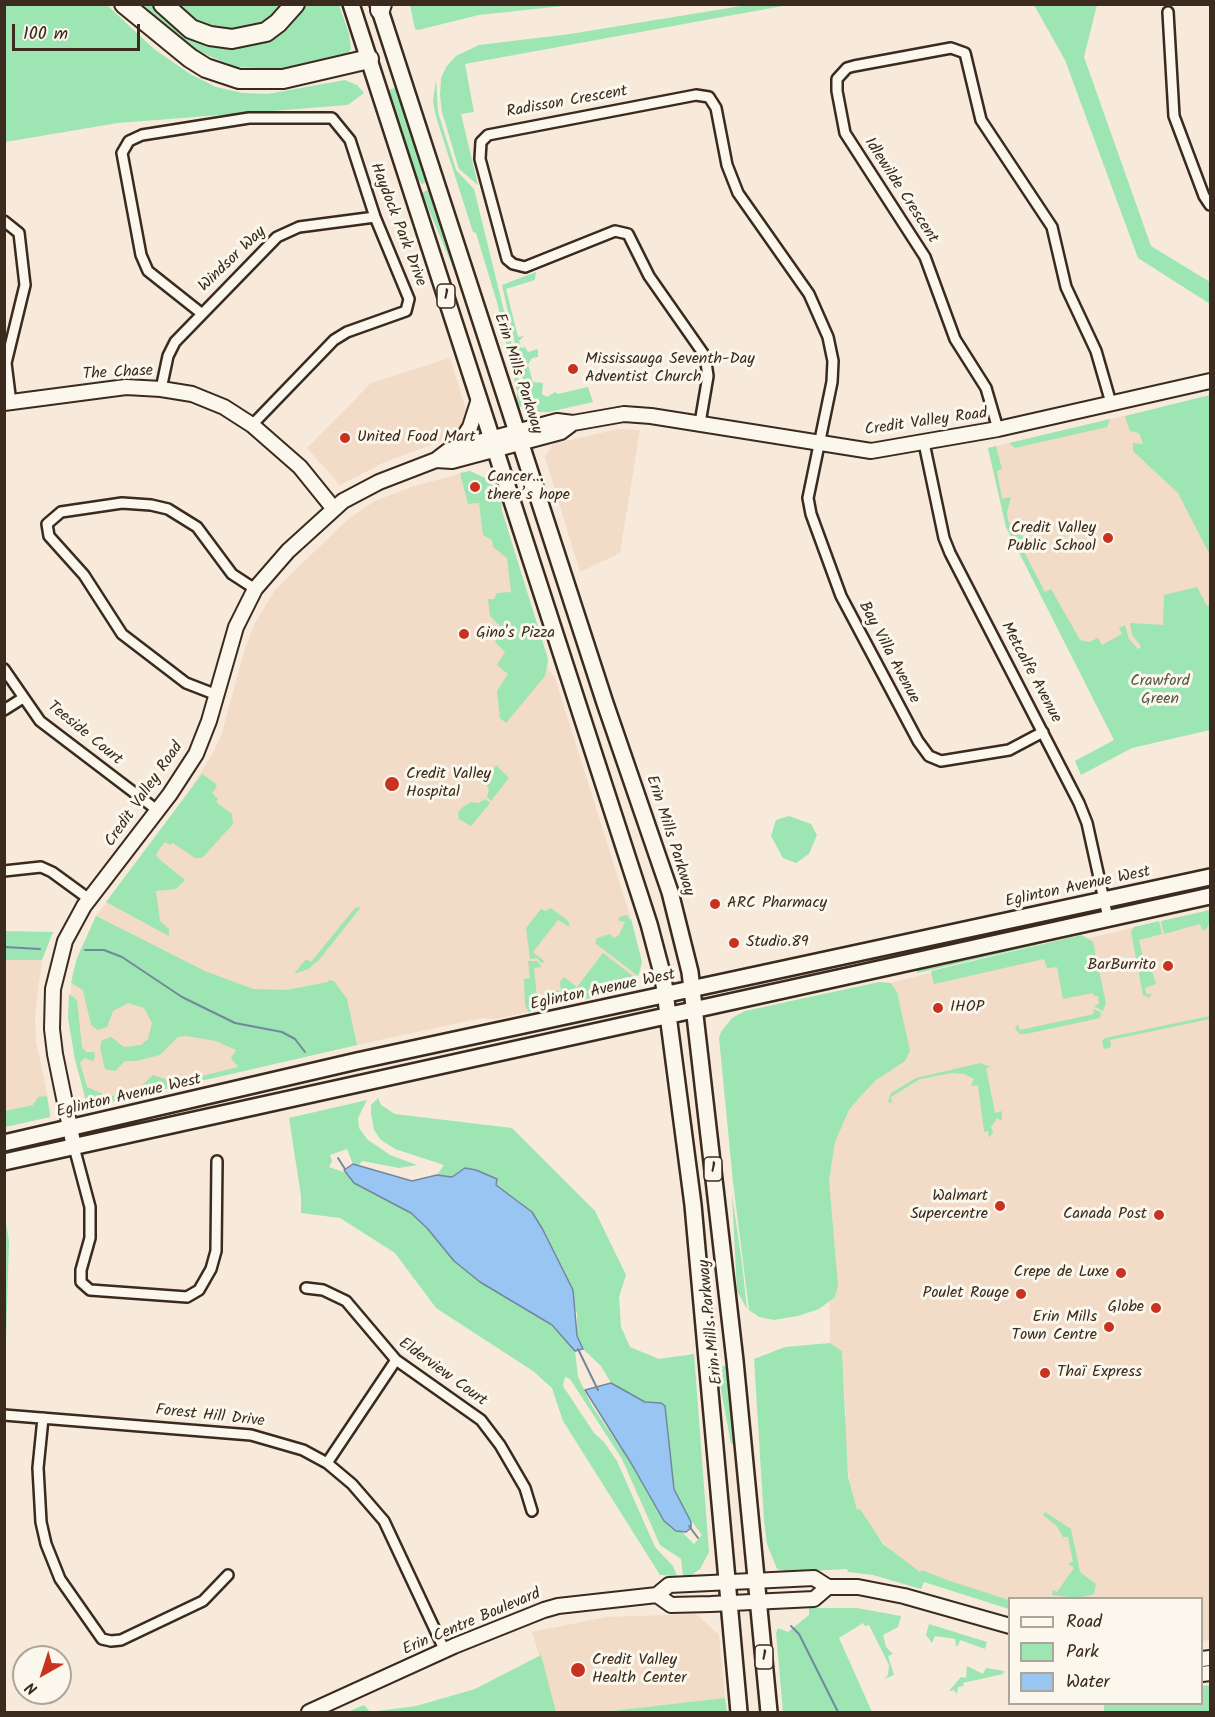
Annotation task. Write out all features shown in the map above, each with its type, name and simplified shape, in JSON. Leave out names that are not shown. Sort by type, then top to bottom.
[{"type":"highway","points":[[124,4],[189,58],[206,68],[239,79],[283,79],[369,58]]},
{"type":"highway","points":[[163,4],[191,29],[210,36],[232,39],[266,32],[278,23],[295,4]]},
{"type":"main road","name":"Erin Mills Parkway","points":[[351,4],[650,924],[668,1015],[693,1205],[739,1713]]},
{"type":"main road","name":"Erin Mills Parkway","points":[[380,6],[519,437],[670,892],[692,991],[735,1361],[769,1713]]},
{"type":"main road","points":[[369,58],[394,53]]},
{"type":"main road","name":"Eglinton Avenue West","points":[[4,1143],[365,1060],[665,997],[1210,877]]},
{"type":"main road","points":[[4,1162],[1210,896]]},
{"type":"street","points":[[1168,12],[1174,116],[1204,196],[1210,205]]},
{"type":"street","name":"Idlewilde Crescent","points":[[998,429],[986,388],[955,339],[925,257],[845,133],[837,79],[854,66],[951,48],[965,53],[981,120],[1052,227],[1066,287],[1096,351],[1111,402]]},
{"type":"street","name":"Radisson Crescent","points":[[700,423],[708,376],[705,356],[649,276],[628,234],[615,231],[525,267],[513,264],[507,259],[480,159],[481,142],[488,135],[696,95],[709,97],[716,108],[727,165],[738,193],[809,294],[828,337],[833,361],[832,382],[819,444]]},
{"type":"street","name":"Haydock Park Drive","points":[[201,313],[148,271],[141,255],[122,153],[129,141],[142,135],[249,118],[332,118],[350,140],[375,217],[409,299],[406,311],[347,332],[334,340],[252,425]]},
{"type":"street","name":"Windsor Way","points":[[161,388],[168,356],[175,342],[201,313],[286,231],[375,217]]},
{"type":"street","points":[[4,221],[19,233],[26,285],[6,363],[8,403]]},
{"type":"street","name":"Credit Valley Road","points":[[436,460],[452,461],[494,444],[519,437],[561,432],[573,423],[624,414],[700,423],[872,451],[998,429],[1210,381]]},
{"type":"street","name":"The Chase","points":[[8,403],[93,390],[161,388],[192,394],[224,407],[252,425],[300,467],[334,509]]},
{"type":"street","points":[[457,447],[470,428],[479,399]]},
{"type":"street","name":"Metcalfe Avenue","points":[[924,443],[944,538],[1087,823],[1108,918]]},
{"type":"street","name":"Credit Valley Road","points":[[74,1147],[54,1054],[53,988],[65,941],[89,899],[157,810],[196,754],[236,627],[255,589],[288,551],[350,497],[379,482],[436,460],[457,447],[494,444]]},
{"type":"street","name":"Bay Villa Avenue","points":[[819,444],[808,490],[811,514],[836,586],[923,751],[941,760],[1009,750],[1043,732]]},
{"type":"street","points":[[216,695],[186,682],[122,634],[84,575],[49,536],[47,524],[61,512],[122,503],[168,509],[197,527],[232,574],[255,589]]},
{"type":"street","name":"Teeside Court","points":[[4,669],[40,721],[157,810]]},
{"type":"street","points":[[4,710],[23,698]]},
{"type":"street","points":[[4,871],[41,867],[52,872],[89,899]]},
{"type":"street","points":[[74,1147],[90,1208],[90,1238],[81,1270],[81,1282],[90,1290],[187,1297],[199,1290],[211,1269],[216,1251],[218,1161]]},
{"type":"street","name":"Elderview Court","points":[[306,1288],[323,1290],[346,1300],[396,1360],[482,1420],[500,1444],[525,1488],[532,1511]]},
{"type":"street","points":[[327,1463],[396,1360]]},
{"type":"street","name":"Forest Hill Drive","points":[[4,1415],[251,1435],[285,1443],[327,1463],[370,1502],[384,1521],[444,1651]]},
{"type":"street","points":[[43,1418],[38,1468],[41,1522],[46,1544],[69,1594],[102,1638],[111,1641],[121,1640],[203,1601],[228,1575]]},
{"type":"street","name":"Erin Centre Boulevard","points":[[309,1713],[444,1651],[558,1606],[657,1595],[669,1585],[814,1578],[828,1587],[858,1587],[904,1596],[1008,1625]]},
{"type":"street","name":"Erin Centre Boulevard","points":[[657,1595],[671,1605],[728,1603],[813,1599],[828,1587]]},
{"type":"shaded area","points":[[450,358],[467,413],[459,434],[385,462],[340,485],[307,448],[371,383]]},
{"type":"shaded area","name":"Credit Valley Public School","points":[[1133,414],[1143,445],[1157,446],[1210,550],[1210,607],[1084,678],[1006,527],[988,448]]},
{"type":"shaded area","points":[[618,429],[640,430],[620,553],[580,572],[545,457],[553,444]]},
{"type":"shaded area","name":"Credit Valley Hospital","points":[[470,471],[489,480],[501,501],[502,511],[548,659],[548,669],[555,678],[631,919],[642,962],[640,973],[634,977],[634,984],[624,991],[496,1019],[482,1018],[86,1106],[68,1018],[73,970],[96,916],[187,794],[211,756],[221,736],[246,645],[254,625],[275,590],[347,520],[375,501],[411,487]]},
{"type":"shaded area","points":[[1210,910],[1210,1640],[1203,1641],[1203,1597],[1008,1597],[1008,1609],[920,1572],[893,1553],[872,1530],[860,1510],[857,1510],[850,1489],[843,1417],[846,1416],[842,1351],[830,1343],[829,1181],[835,1141],[849,1110],[868,1087],[909,1055],[898,996],[891,983],[1054,941],[1081,935],[1089,938]]},
{"type":"shaded area","points":[[4,960],[42,960],[35,1015],[36,1041],[51,1114],[50,1117],[5,1127]]},
{"type":"shaded area","points":[[696,1614],[719,1635],[725,1698],[602,1712],[556,1712],[532,1632],[606,1617]]},
{"type":"green space","points":[[5,4],[107,5],[154,49],[190,74],[216,87],[242,93],[268,94],[345,80],[357,85],[364,93],[348,105],[118,123],[5,142]]},
{"type":"green space","points":[[410,4],[572,5],[479,15],[418,30],[415,29]]},
{"type":"green space","points":[[136,5],[158,5],[236,44],[301,5],[339,5],[349,34],[351,49],[348,53],[279,69],[236,67],[190,48]]},
{"type":"green space","points":[[170,5],[289,5],[275,19],[235,34],[204,29]]},
{"type":"green space","points":[[747,5],[788,5],[465,64],[474,112],[461,114],[478,185],[459,169],[442,112],[440,96],[441,78],[446,67],[456,56],[479,45],[570,34]]},
{"type":"green space","points":[[1034,5],[1097,5],[1084,57],[1151,246],[1210,282],[1210,304],[1138,258],[1065,60]]},
{"type":"green space","points":[[436,79],[438,112],[456,170],[474,189],[508,327],[524,406],[519,407],[498,306],[476,233],[473,232],[436,117],[433,101]]},
{"type":"green space","points":[[398,87],[397,92],[427,182],[422,184],[414,175],[396,113],[385,91]]},
{"type":"green space","points":[[431,188],[458,270],[454,270],[422,193]]},
{"type":"green space","points":[[536,272],[535,280],[506,289],[518,337],[524,336],[519,341],[521,348],[525,347],[528,352],[538,349],[538,357],[532,358],[528,365],[533,382],[543,383],[542,394],[547,397],[555,392],[558,394],[588,387],[593,402],[549,412],[530,412],[502,285]]},
{"type":"green space","points":[[1210,395],[1210,555],[1178,493],[1133,451],[1133,443],[1143,444],[1139,433],[1130,431],[1125,416]]},
{"type":"green space","points":[[1110,419],[1107,427],[1015,448],[1009,443]]},
{"type":"green space","name":"Crawford Green","points":[[996,446],[1002,469],[997,471],[1002,499],[1011,497],[1007,512],[1008,521],[1024,538],[1019,542],[1045,592],[1051,589],[1080,640],[1089,642],[1098,638],[1102,645],[1122,634],[1119,628],[1125,625],[1129,639],[1138,649],[1141,646],[1132,635],[1130,623],[1163,625],[1164,595],[1197,587],[1207,606],[1210,605],[1210,730],[1132,748],[1081,775],[1075,761],[1114,740],[1006,527],[988,448]]},
{"type":"green space","points":[[470,471],[489,480],[501,501],[502,511],[548,659],[545,676],[506,723],[500,718],[497,691],[508,674],[497,665],[505,652],[495,642],[502,628],[490,616],[488,599],[494,599],[497,593],[511,592],[507,558],[493,547],[492,540],[483,535],[479,503],[468,504],[460,473]]},
{"type":"green space","points":[[496,765],[509,778],[491,801],[487,797],[489,790],[486,783]]},
{"type":"green space","points":[[202,774],[215,783],[217,787],[212,793],[218,799],[216,802],[232,814],[233,824],[202,858],[195,858],[173,843],[170,845],[165,842],[156,855],[185,880],[176,889],[156,891],[160,921],[169,929],[169,936],[106,902]]},
{"type":"green space","points":[[485,799],[490,803],[471,826],[459,819],[458,812],[463,807],[471,802],[479,803]]},
{"type":"green space","points":[[789,816],[811,824],[817,835],[809,854],[796,863],[783,858],[771,836],[776,820]]},
{"type":"green space","points":[[361,907],[319,960],[308,969],[294,974],[306,959],[311,962],[355,908]]},
{"type":"green space","points":[[551,908],[568,921],[570,927],[558,920],[533,952],[545,962],[541,963],[537,958],[530,959],[526,928],[541,909],[546,911]]},
{"type":"green space","points":[[1210,910],[1210,922],[1206,930],[1202,930],[1200,924],[1164,934],[1161,921]]},
{"type":"green space","points":[[627,915],[631,919],[642,962],[638,976],[595,943],[597,938],[610,934],[614,938],[619,935],[625,922],[619,921],[619,917]]},
{"type":"green space","points":[[96,916],[205,971],[253,989],[287,990],[329,980],[334,981],[347,999],[357,1045],[88,1107],[75,1060],[68,1018],[69,994],[77,1000],[82,1047],[86,1052],[94,1052],[95,1056],[94,1061],[84,1058],[80,1063],[87,1087],[108,1096],[115,1096],[136,1091],[153,1075],[168,1080],[177,1074],[186,1080],[238,1067],[231,1058],[236,1050],[216,1041],[186,1036],[178,1037],[160,1055],[136,1061],[125,1061],[115,1071],[105,1069],[100,1047],[102,1040],[111,1037],[124,1047],[141,1045],[148,1039],[152,1023],[144,1008],[128,1003],[113,1011],[107,1027],[98,1030],[91,1025],[83,990],[71,983],[77,958]]},
{"type":"green space","points":[[1159,921],[1162,934],[1139,940],[1144,962],[1149,962],[1156,984],[1145,988],[1147,995],[1152,993],[1149,998],[1143,995],[1131,932],[1134,927]]},
{"type":"green space","points":[[5,931],[53,932],[42,960],[5,960]]},
{"type":"green space","points":[[1081,935],[1093,942],[1106,1003],[1103,1011],[1094,1006],[1099,1004],[1098,996],[1094,996],[1093,993],[1063,999],[1057,967],[1047,968],[1044,959],[934,984],[931,971]]},
{"type":"green space","points":[[1048,941],[917,973],[916,970],[971,956]]},
{"type":"green space","points":[[603,953],[634,977],[633,986],[624,991],[550,1006],[547,993],[561,990],[560,982],[564,977],[577,987]]},
{"type":"green space","points":[[528,961],[537,961],[542,967],[534,968],[538,1009],[528,1012],[525,1005],[524,979],[530,978]]},
{"type":"green space","points":[[879,982],[891,983],[897,992],[910,1051],[905,1061],[875,1081],[849,1110],[835,1142],[829,1181],[838,1286],[835,1297],[819,1309],[798,1316],[774,1320],[759,1317],[749,1310],[733,1182],[719,1038],[721,1032],[732,1018],[745,1011]]},
{"type":"green space","points":[[1093,1009],[1101,1012],[1100,1018],[1026,1034],[1020,1034],[1015,1029],[1018,1024],[1020,1030],[1094,1014]]},
{"type":"green space","points":[[1210,1016],[1210,1019],[1110,1040],[1111,1047],[1104,1049],[1102,1041],[1105,1038]]},
{"type":"green space","points":[[980,1063],[991,1067],[986,1068],[995,1113],[1002,1111],[1002,1121],[997,1118],[991,1127],[993,1132],[989,1138],[988,1131],[984,1132],[978,1085],[971,1086],[974,1079],[964,1074],[952,1073],[920,1079],[891,1097],[892,1103],[888,1102],[891,1093],[916,1078]]},
{"type":"green space","points":[[47,1096],[50,1117],[5,1127],[5,1111],[33,1105],[38,1097]]},
{"type":"green space","points":[[378,1098],[381,1105],[395,1114],[512,1128],[595,1211],[626,1275],[619,1297],[621,1327],[630,1347],[659,1359],[694,1354],[709,1552],[700,1569],[690,1576],[683,1576],[681,1559],[660,1545],[622,1459],[570,1379],[565,1377],[563,1386],[594,1433],[604,1442],[617,1461],[655,1547],[673,1566],[677,1576],[660,1575],[563,1421],[552,1388],[533,1371],[436,1308],[395,1253],[340,1218],[301,1213],[301,1196],[289,1118],[367,1100],[358,1118],[359,1128],[368,1140],[390,1155],[417,1165],[399,1168],[362,1161],[358,1166],[353,1164],[347,1149],[330,1155],[332,1161],[329,1167],[346,1173],[354,1183],[411,1213],[427,1228],[454,1261],[480,1282],[527,1308],[564,1335],[575,1351],[578,1377],[592,1406],[631,1463],[664,1521],[681,1531],[694,1544],[702,1535],[681,1507],[674,1489],[665,1406],[661,1403],[646,1402],[611,1383],[601,1366],[583,1349],[577,1336],[577,1313],[519,1201],[465,1168],[452,1177],[437,1175],[444,1165],[395,1149],[381,1140],[374,1130],[371,1113],[371,1105]]},
{"type":"green space","points":[[732,1195],[742,1263],[747,1309],[737,1291]]},
{"type":"green space","points":[[4,1217],[9,1241],[5,1374]]},
{"type":"green space","points":[[830,1343],[842,1351],[848,1477],[857,1510],[860,1509],[883,1544],[920,1572],[922,1570],[1008,1600],[1008,1609],[924,1582],[921,1589],[873,1575],[848,1572],[847,1569],[789,1572],[777,1569],[767,1544],[764,1520],[754,1359],[785,1347]]},
{"type":"green space","points":[[726,1366],[734,1444],[731,1444],[717,1367]]},
{"type":"green space","points":[[1045,1512],[1071,1529],[1080,1572],[1096,1584],[1094,1594],[1082,1597],[1052,1595],[1053,1590],[1057,1592],[1074,1568],[1068,1563],[1073,1562],[1068,1537],[1063,1537],[1057,1526],[1043,1515]]},
{"type":"green space","points":[[809,1608],[857,1608],[901,1616],[898,1627],[883,1635],[886,1647],[893,1654],[888,1656],[894,1675],[884,1679],[888,1675],[889,1665],[869,1625],[865,1626],[863,1623],[839,1638],[872,1712],[783,1712],[776,1633],[778,1628],[788,1632],[809,1615]]},
{"type":"green space","points":[[929,1624],[987,1642],[985,1649],[960,1640],[956,1646],[955,1639],[935,1636],[932,1643],[926,1635]]},
{"type":"green space","points":[[541,1655],[556,1712],[370,1712],[416,1706],[475,1689]]},
{"type":"green space","points":[[967,1666],[983,1674],[986,1668],[1004,1671],[1003,1674],[963,1683],[964,1686],[958,1687],[957,1694],[954,1690],[949,1691],[961,1677],[966,1678]]},
{"type":"green space","points":[[1210,1685],[1210,1712],[1104,1712],[1104,1705],[1203,1705],[1203,1686]]},
{"type":"green space","points":[[725,1698],[727,1712],[602,1712]]},
{"type":"green space","points":[[364,1705],[370,1712],[348,1712]]},
{"type":"water","points":[[353,1164],[412,1181],[437,1175],[452,1177],[465,1168],[497,1179],[496,1185],[532,1212],[543,1230],[573,1290],[577,1336],[583,1349],[575,1351],[552,1325],[480,1282],[454,1261],[427,1228],[411,1213],[354,1183],[344,1170]]},
{"type":"water","points":[[611,1383],[645,1402],[661,1403],[665,1406],[674,1489],[691,1522],[691,1528],[686,1532],[676,1531],[664,1521],[585,1390]]},
{"type":"waterway","points":[[4,947],[40,949]]},
{"type":"waterway","points":[[85,950],[104,950],[122,957],[182,997],[235,1023],[282,1032],[295,1039],[305,1052]]},
{"type":"waterway","points":[[338,1158],[345,1169]]},
{"type":"waterway","points":[[578,1349],[598,1390]]},
{"type":"waterway","points":[[689,1526],[698,1538]]},
{"type":"waterway","points":[[791,1626],[799,1634],[838,1712]]},
{"type":"place","name":"Mississauga Seventh-Day Adventist Church","points":[[573,369]]},
{"type":"place","name":"United Food Mart","points":[[345,438]]},
{"type":"place","name":"Cancer… there’s hope","points":[[475,487]]},
{"type":"place","name":"Credit Valley Public School","points":[[1108,538]]},
{"type":"place","name":"Gino's Pizza","points":[[464,634]]},
{"type":"place","name":"Credit Valley Hospital","points":[[392,784]]},
{"type":"place","name":"ARC Pharmacy","points":[[715,904]]},
{"type":"place","name":"Studio.89","points":[[734,943]]},
{"type":"place","name":"BarBurrito","points":[[1168,966]]},
{"type":"place","name":"IHOP","points":[[938,1008]]},
{"type":"place","name":"Walmart Supercentre","points":[[1000,1206]]},
{"type":"place","name":"Canada Post","points":[[1159,1215]]},
{"type":"place","name":"Crepe de Luxe","points":[[1121,1273]]},
{"type":"place","name":"Poulet Rouge","points":[[1021,1294]]},
{"type":"place","name":"Globe","points":[[1156,1308]]},
{"type":"place","name":"Erin Mills Town Centre","points":[[1109,1327]]},
{"type":"place","name":"Thaï Express","points":[[1045,1373]]},
{"type":"place","name":"Credit Valley Health Center","points":[[578,1670]]}]
